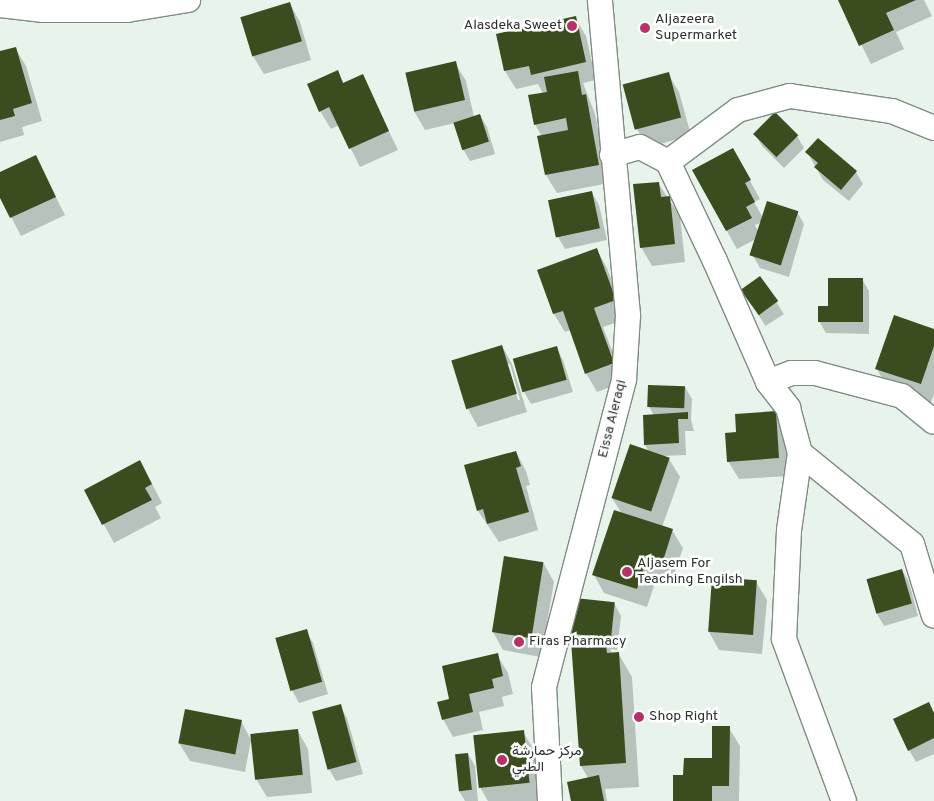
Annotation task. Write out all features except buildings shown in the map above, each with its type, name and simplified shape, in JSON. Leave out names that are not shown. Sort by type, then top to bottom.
[{"type":"street","points":[[0,5],[45,5],[127,10],[188,0]]},
{"type":"street","name":"Eissa Aleraqi","points":[[550,801],[544,687],[624,379],[628,315],[612,155],[600,0]]},
{"type":"street","points":[[668,162],[738,110],[790,96],[892,111],[934,128]]},
{"type":"street","points":[[612,155],[640,147],[668,162],[715,260],[768,382],[788,408],[800,453],[789,530],[784,639],[844,801]]},
{"type":"street","points":[[768,382],[791,373],[815,373],[902,396],[934,422]]},
{"type":"street","points":[[800,453],[912,544],[934,616]]},
{"type":"place","name":"Alasdeka Sweet","points":[[572,26]]},
{"type":"place","name":"Aljazeera Supermarket","points":[[645,28]]},
{"type":"place","name":"Aljasem For Teaching Engilsh","points":[[627,572]]},
{"type":"place","name":"Firas Pharmacy","points":[[519,642]]},
{"type":"place","name":"Shop Right","points":[[639,717]]},
{"type":"place","name":"مركز حمارشة الطبي","points":[[502,760]]}]
